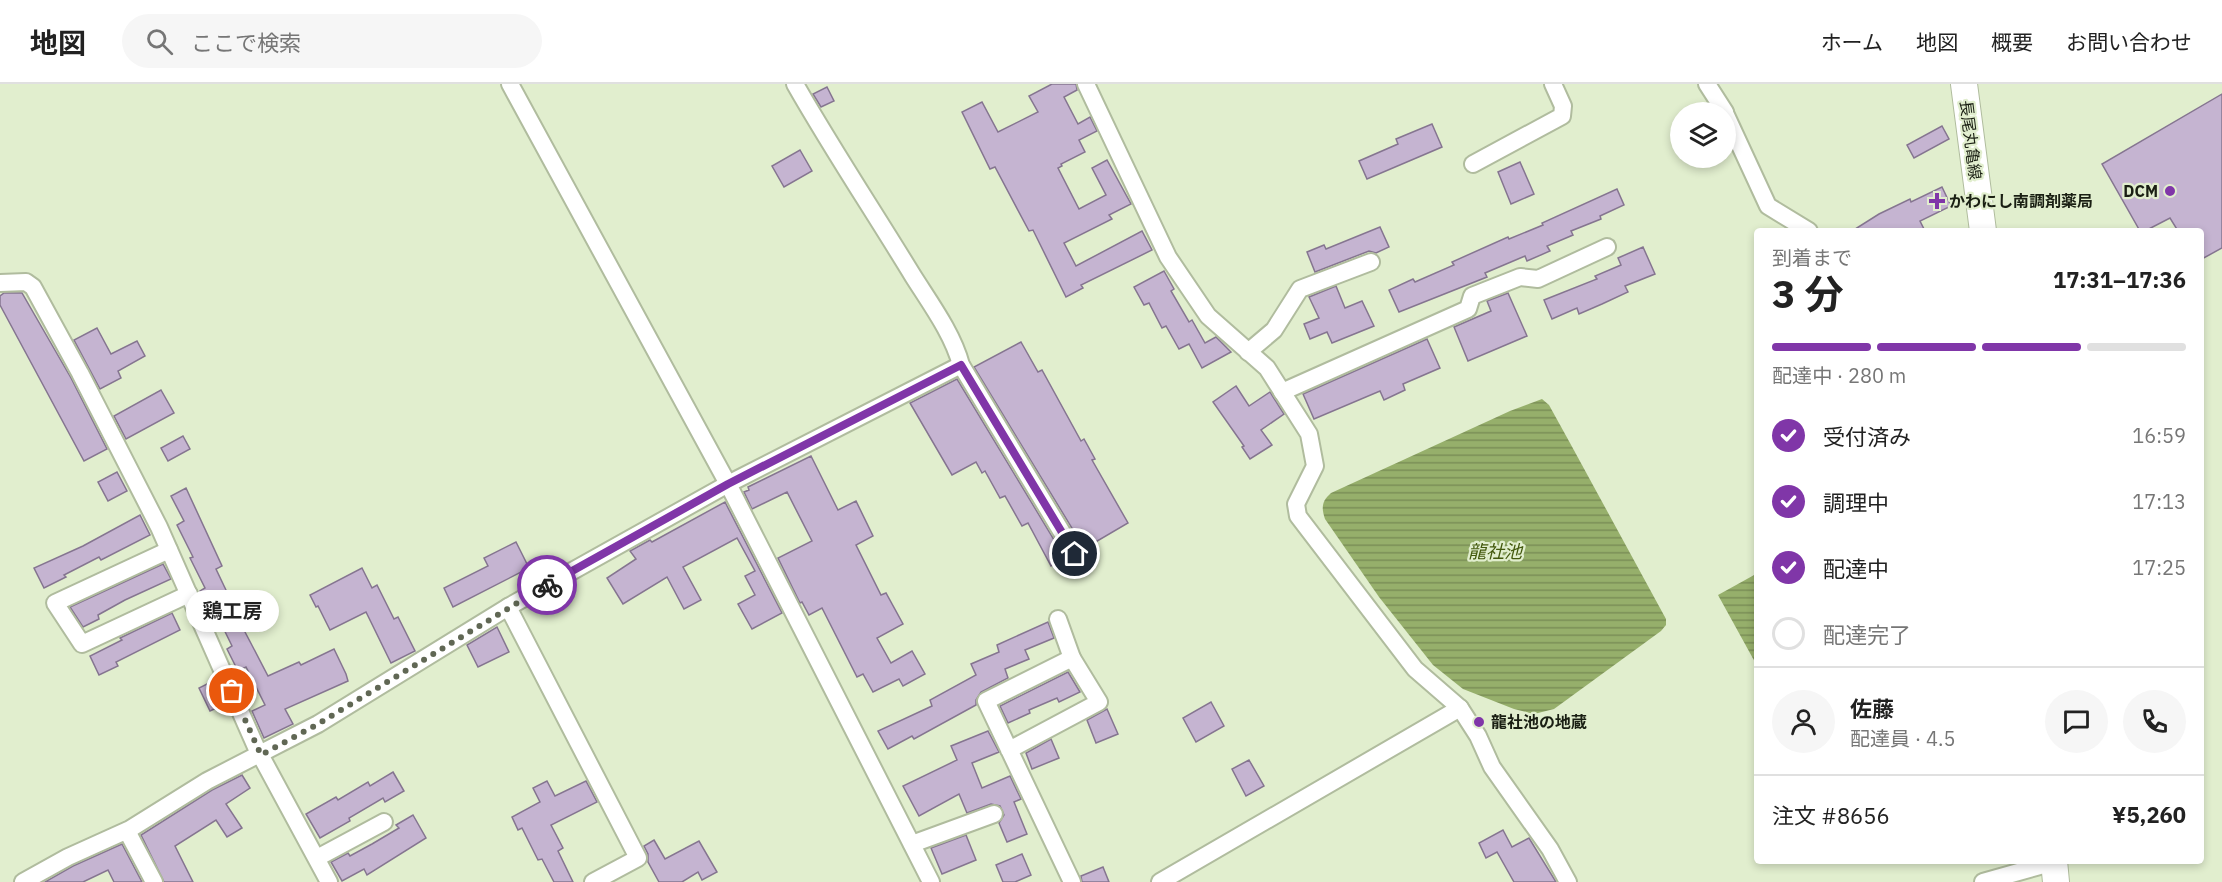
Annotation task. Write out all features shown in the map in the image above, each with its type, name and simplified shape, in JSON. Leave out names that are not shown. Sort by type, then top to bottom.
[{"type":"main road","name":"長尾丸亀線","points":[[1964,84],[1983,228]]},
{"type":"street","points":[[510,84],[728,484],[931,882]]},
{"type":"street","points":[[795,84],[936,314],[961,365],[1075,554]]},
{"type":"street","points":[[1086,84],[1168,257],[1208,316],[1267,368],[1309,434],[1316,466],[1296,504],[1298,516],[1415,669],[1460,708],[1478,736],[1492,767],[1550,849],[1568,882]]},
{"type":"street","points":[[1473,164],[1562,116],[1563,106],[1553,84]]},
{"type":"street","points":[[1707,84],[1718,102]]},
{"type":"street","points":[[1736,137],[1768,206],[1804,228]]},
{"type":"street","points":[[1282,392],[1468,309],[1472,296],[1520,277],[1538,279],[1607,247]]},
{"type":"street","points":[[1248,352],[1274,330],[1300,289],[1371,262]]},
{"type":"street","points":[[0,283],[26,282],[33,287],[80,373],[169,550],[256,747],[329,882]]},
{"type":"street","points":[[23,882],[68,856],[127,831],[207,781],[318,724],[508,607],[728,484],[961,365]]},
{"type":"street","points":[[169,550],[55,603],[82,644],[189,594]]},
{"type":"street","points":[[508,607],[638,858],[593,882]]},
{"type":"street","points":[[1009,750],[1099,702],[1072,658],[1058,620]]},
{"type":"street","points":[[1072,658],[986,701],[1072,882]]},
{"type":"street","points":[[1160,882],[1460,708]]},
{"type":"street","points":[[912,844],[994,813]]},
{"type":"street","points":[[317,858],[384,822]]},
{"type":"street","points":[[127,831],[154,882]]},
{"type":"street","points":[[1983,882],[2055,868]]},
{"type":"water","name":"龍社池","points":[[1542,399],[1549,405],[1570,443],[1666,619],[1666,625],[1661,631],[1554,709],[1534,714],[1514,709],[1463,689],[1433,665],[1379,597],[1325,519],[1323,508],[1324,502],[1331,493],[1510,411]]},
{"type":"water","points":[[1754,575],[1754,660],[1718,595]]},
{"type":"building","points":[[1052,84],[1076,84],[1077,90],[1064,97],[1078,124],[1090,117],[1097,131],[1079,140],[1085,152],[1061,164],[1062,166],[1058,168],[1079,209],[1106,195],[1092,168],[1107,160],[1131,204],[1109,215],[1112,219],[1064,243],[1076,266],[1142,231],[1152,250],[1081,285],[1083,288],[1066,297],[1033,230],[1029,231],[995,167],[990,169],[962,112],[982,102],[998,132],[1038,112],[1029,96]]},
{"type":"building","points":[[827,87],[834,101],[821,107],[813,94]]},
{"type":"building","name":"DCM","points":[[2222,94],[2222,248],[2204,258],[2204,228],[2176,228],[2170,218],[2151,228],[2138,228],[2102,164]]},
{"type":"building","points":[[1432,124],[1442,147],[1367,179],[1359,161],[1398,144],[1396,139]]},
{"type":"building","points":[[1942,126],[1949,139],[1914,158],[1907,145]]},
{"type":"building","points":[[800,150],[812,171],[784,187],[772,166]]},
{"type":"building","points":[[1520,162],[1534,194],[1511,204],[1498,172]]},
{"type":"building","points":[[1942,187],[1951,206],[1920,221],[1924,228],[1857,228],[1910,199],[1911,202]]},
{"type":"building","points":[[1617,189],[1624,205],[1600,216],[1601,219],[1571,231],[1573,235],[1547,246],[1550,251],[1527,261],[1525,256],[1485,273],[1487,277],[1399,312],[1389,290],[1413,279],[1415,282],[1454,265],[1452,262],[1508,237],[1509,239],[1543,225],[1542,223]]},
{"type":"building","points":[[1380,227],[1389,247],[1376,253],[1369,251],[1315,272],[1307,252],[1324,245],[1326,249]]},
{"type":"building","points":[[1643,247],[1655,274],[1625,286],[1628,292],[1602,304],[1579,314],[1577,308],[1552,319],[1544,300],[1597,279],[1595,276],[1621,265],[1618,258]]},
{"type":"building","points":[[1164,271],[1174,289],[1171,291],[1189,322],[1192,320],[1205,343],[1216,337],[1231,352],[1202,368],[1189,344],[1179,349],[1166,326],[1162,328],[1149,303],[1144,305],[1134,287]]},
{"type":"building","points":[[1336,286],[1345,308],[1362,301],[1374,326],[1332,343],[1327,332],[1310,339],[1304,324],[1319,318],[1309,297]]},
{"type":"building","points":[[4,293],[22,293],[71,378],[107,449],[84,461],[0,305],[0,296]]},
{"type":"building","points":[[1508,293],[1527,336],[1468,361],[1454,327],[1491,311],[1487,301]]},
{"type":"building","points":[[97,328],[111,354],[137,341],[145,356],[118,371],[121,378],[100,389],[74,340]]},
{"type":"building","points":[[1427,339],[1440,368],[1403,384],[1405,390],[1384,400],[1380,391],[1314,419],[1303,394]]},
{"type":"building","points":[[1021,342],[1038,372],[1042,370],[1081,441],[1084,439],[1095,459],[1092,460],[1128,523],[1084,548],[974,367]]},
{"type":"building","points":[[957,379],[1065,558],[1051,566],[1028,523],[1022,526],[1005,496],[1000,498],[985,471],[982,473],[976,462],[952,475],[910,403]]},
{"type":"building","points":[[1236,386],[1249,406],[1270,392],[1284,414],[1261,430],[1272,445],[1250,459],[1242,447],[1244,446],[1213,402]]},
{"type":"building","points":[[161,390],[174,413],[126,439],[114,416]]},
{"type":"building","points":[[183,436],[190,449],[168,461],[161,448]]},
{"type":"building","points":[[811,456],[838,510],[856,501],[873,536],[856,545],[881,595],[886,593],[903,624],[877,638],[891,663],[912,651],[925,674],[903,686],[899,679],[873,692],[863,674],[857,677],[822,608],[809,615],[802,602],[800,603],[778,558],[812,541],[787,492],[752,509],[744,492],[749,490],[748,487]]},
{"type":"building","points":[[117,472],[127,491],[108,501],[98,482]]},
{"type":"building","points":[[186,488],[222,566],[216,569],[235,609],[238,607],[248,628],[244,630],[268,676],[299,662],[301,665],[334,649],[346,674],[348,681],[285,709],[293,724],[264,738],[252,711],[265,705],[246,667],[238,671],[227,649],[232,646],[214,609],[210,611],[200,591],[205,588],[177,525],[184,521],[171,496]]},
{"type":"building","points":[[725,502],[782,613],[752,629],[738,604],[755,595],[745,576],[755,571],[737,538],[683,567],[701,600],[684,609],[667,577],[623,604],[607,578],[636,559],[630,551],[650,540],[652,542]]},
{"type":"building","points":[[140,515],[150,535],[101,560],[99,557],[44,588],[34,568],[83,546]]},
{"type":"building","points":[[516,542],[529,568],[453,607],[444,588],[488,566],[484,558]]},
{"type":"building","points":[[163,564],[171,579],[125,600],[98,615],[99,619],[83,627],[70,607]]},
{"type":"building","points":[[362,568],[372,588],[377,585],[394,619],[398,617],[415,651],[391,663],[366,612],[330,630],[310,595]]},
{"type":"building","points":[[172,613],[180,630],[116,662],[118,666],[99,675],[90,656],[122,640],[120,638]]},
{"type":"building","points":[[1048,622],[1054,638],[1025,650],[1029,659],[1005,669],[1008,678],[981,692],[976,705],[914,739],[912,736],[888,749],[878,731],[932,706],[930,700],[976,675],[971,664],[999,652],[997,645]]},
{"type":"building","points":[[497,627],[509,652],[478,667],[467,645]]},
{"type":"building","points":[[1068,672],[1080,692],[1059,702],[1057,698],[1029,710],[1030,713],[1008,723],[1000,706]]},
{"type":"building","points":[[215,680],[225,704],[210,711],[199,688]]},
{"type":"building","points":[[1211,702],[1224,726],[1196,742],[1183,718]]},
{"type":"building","points":[[1107,709],[1118,734],[1096,743],[1087,720]]},
{"type":"building","points":[[988,731],[999,752],[972,763],[982,788],[1010,776],[1021,799],[1014,802],[1027,834],[1007,842],[999,823],[1004,815],[1000,806],[991,804],[967,813],[959,794],[919,816],[903,786],[957,760],[951,746]]},
{"type":"building","points":[[1051,739],[1059,758],[1032,769],[1026,753]]},
{"type":"building","points":[[1249,760],[1264,786],[1246,796],[1232,769]]},
{"type":"building","points":[[393,772],[404,791],[385,802],[383,798],[320,838],[306,814],[336,797],[338,800],[368,782],[370,786]]},
{"type":"building","points":[[242,775],[250,788],[226,804],[242,828],[227,837],[216,820],[175,846],[193,882],[164,882],[141,835],[212,790]]},
{"type":"building","points":[[547,781],[555,796],[586,781],[597,802],[551,825],[563,848],[558,851],[573,882],[554,882],[542,859],[538,860],[522,828],[518,830],[512,817],[540,802],[533,788]]},
{"type":"building","points":[[413,815],[426,838],[367,875],[364,869],[342,881],[331,862],[348,853],[350,856],[372,844],[399,828],[396,825]]},
{"type":"building","points":[[1503,830],[1512,847],[1529,838],[1556,882],[1514,882],[1497,852],[1486,858],[1479,843]]},
{"type":"building","points":[[966,835],[976,860],[942,874],[931,848]]},
{"type":"building","points":[[654,840],[665,859],[699,841],[717,872],[702,880],[698,872],[682,882],[659,882],[648,862],[648,854],[644,846]]},
{"type":"building","points":[[122,844],[142,882],[114,882],[108,870],[83,882],[45,882],[73,866]]},
{"type":"building","points":[[1022,854],[1031,875],[1015,882],[1003,882],[996,865]]},
{"type":"building","points":[[1103,867],[1109,882],[1082,882],[1081,876]]},
{"type":"way so far","points":[[232,691],[261,755],[318,724],[547,585]]},
{"type":"place","name":"DCM","points":[[2170,191]]},
{"type":"place","name":"かわにし南調剤薬局","points":[[1937,201]]},
{"type":"place","name":"鶏工房","points":[[232,691]]},
{"type":"place","name":"龍社池の地蔵","points":[[1479,722]]},
{"type":"route","points":[[547,585],[728,484],[961,365],[1075,554]]}]
